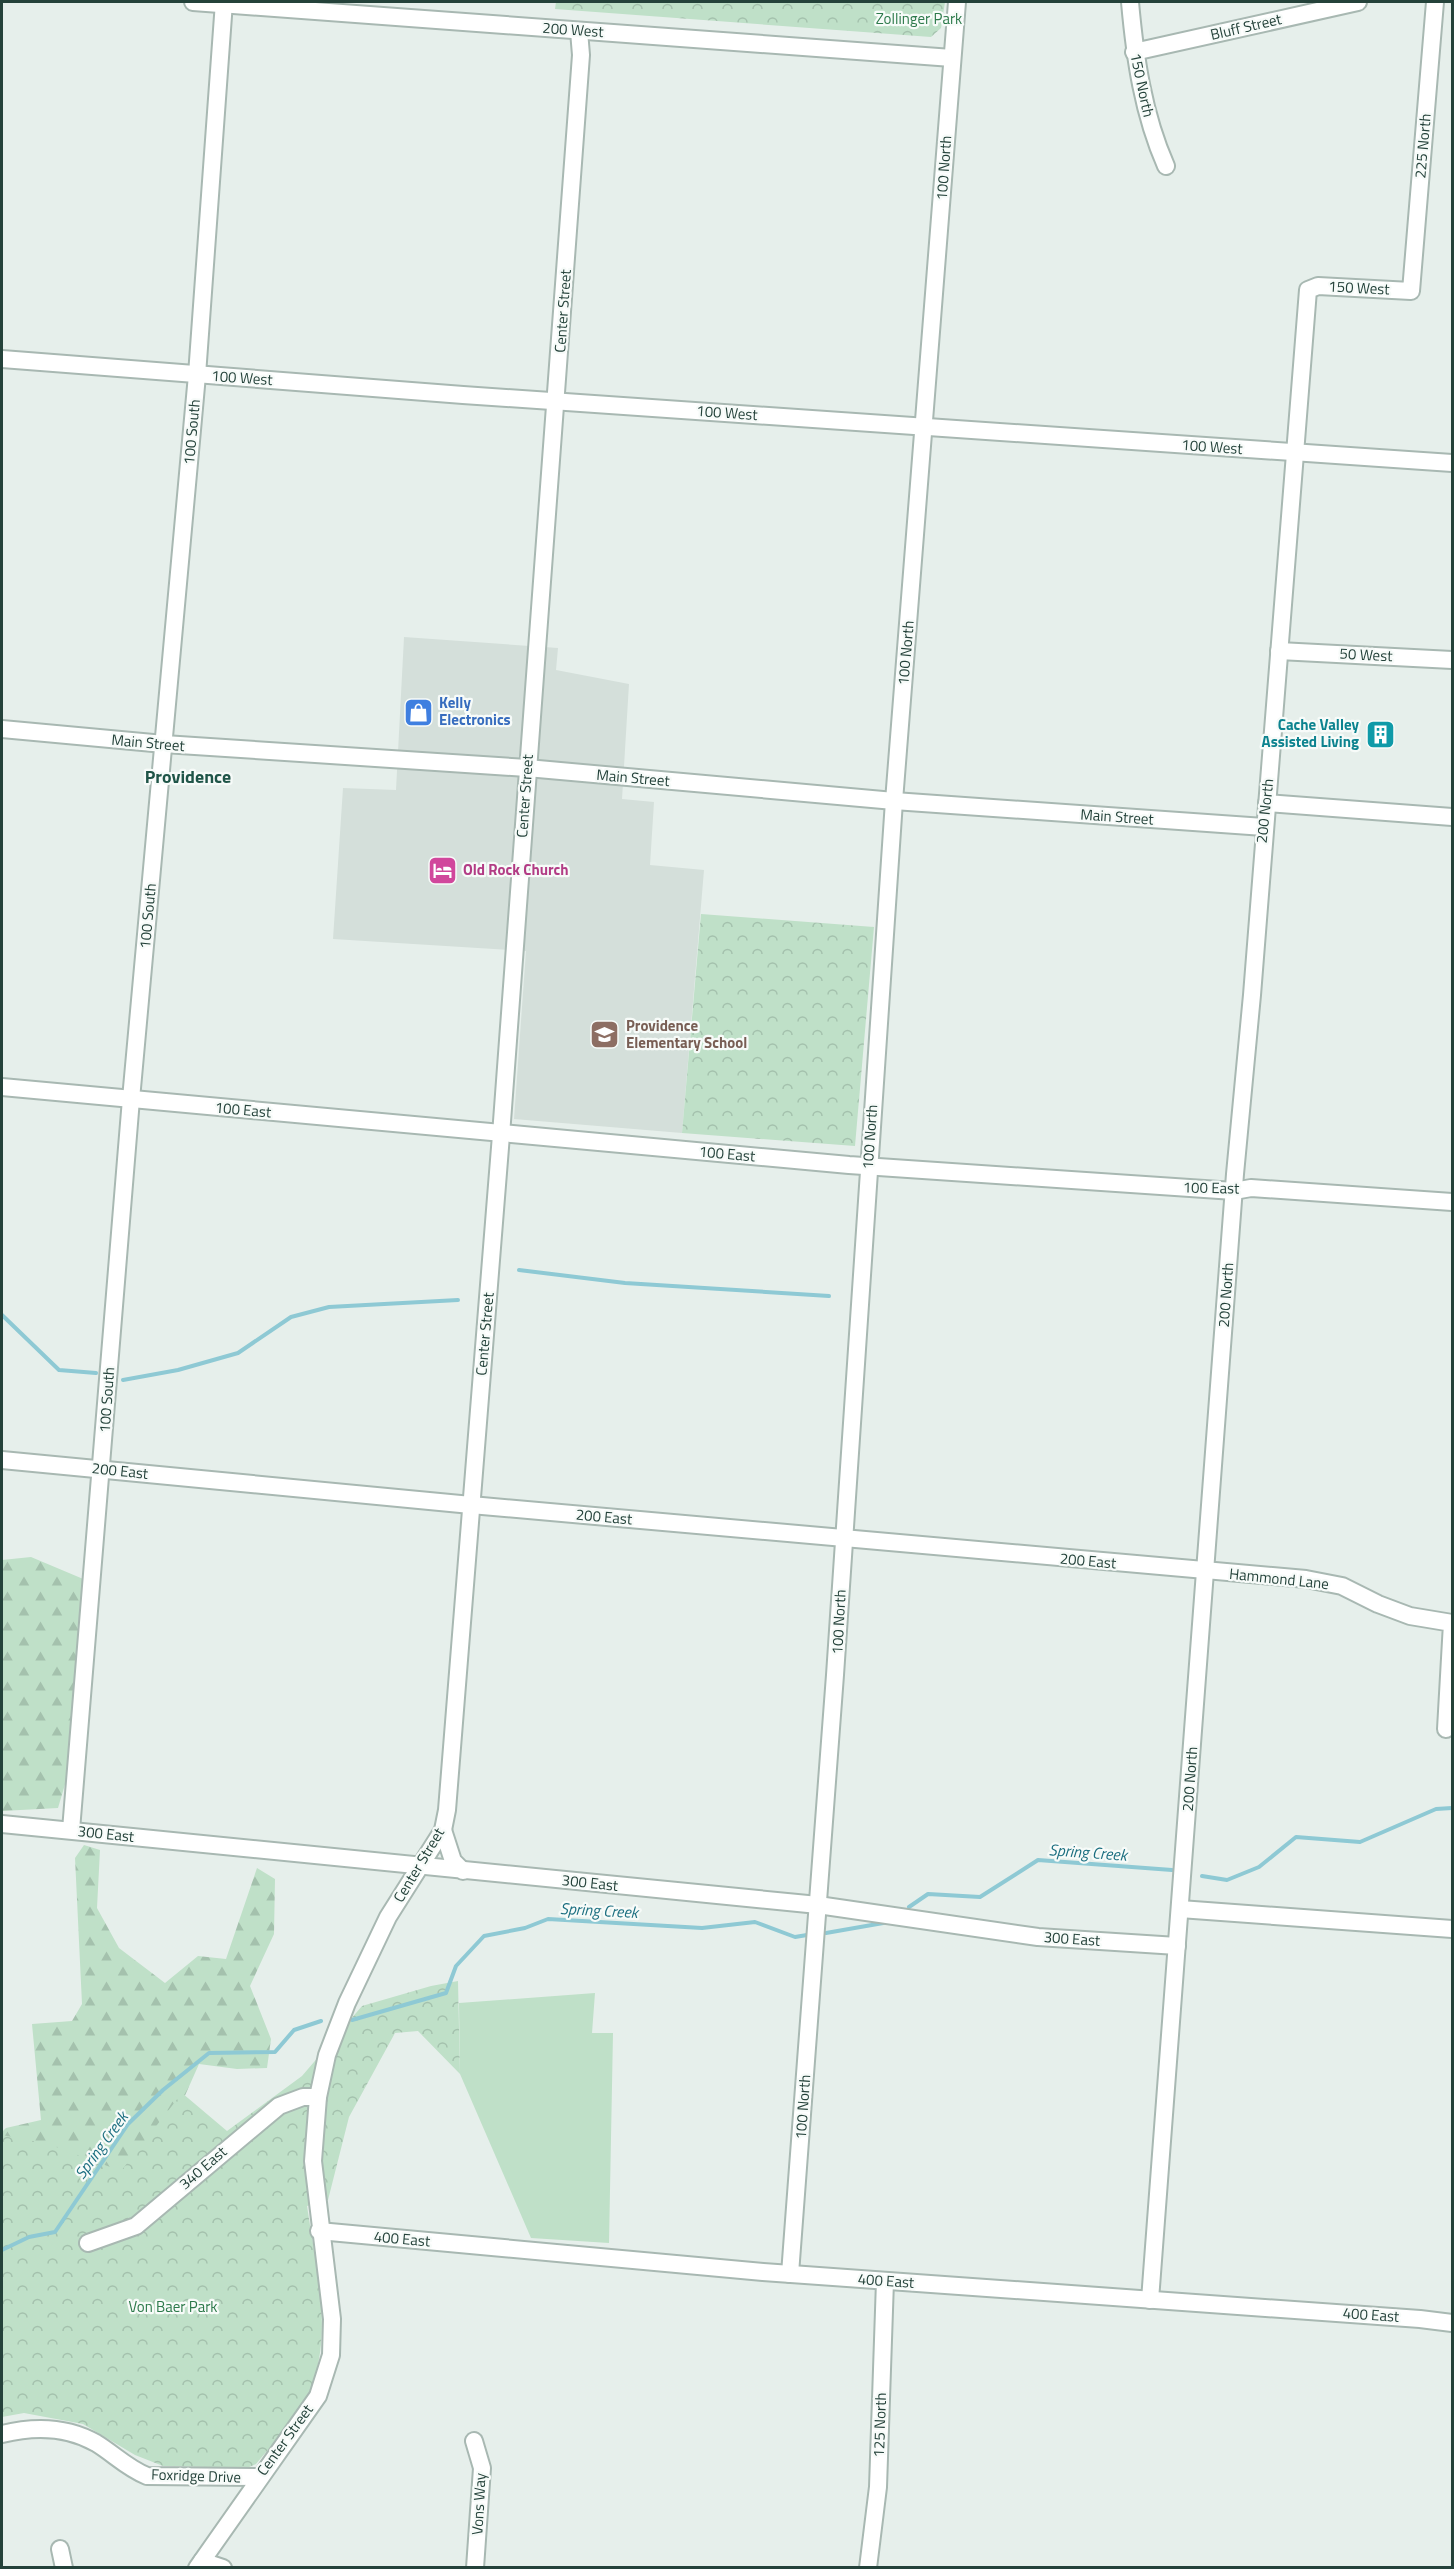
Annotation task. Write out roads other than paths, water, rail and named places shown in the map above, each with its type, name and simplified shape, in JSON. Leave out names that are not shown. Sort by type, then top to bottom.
[{"type":"street","name":"200 West","points":[[193,2],[952,58]]},
{"type":"street","name":"100 North","points":[[790,2274],[844,1538],[894,801],[957,2]]},
{"type":"street","name":"150 North","points":[[1130,2],[1134,52],[1153,136],[1166,166]]},
{"type":"street","points":[[1278,2],[1281,19]]},
{"type":"street","name":"Bluff Street","points":[[1134,52],[1358,2]]},
{"type":"street","name":"225 North","points":[[1412,291],[1435,2]]},
{"type":"street","name":"100 South","points":[[71,1830],[131,1099],[197,375],[224,3]]},
{"type":"street","name":"Center Street","points":[[199,2564],[318,2396],[331,2355],[332,2319],[313,2161],[318,2097],[327,2055],[347,2003],[388,1917],[443,1830],[447,1810],[556,401],[581,50],[579,31]]},
{"type":"street","name":"150 West","points":[[1308,290],[1318,286],[1412,291]]},
{"type":"street","name":"200 North","points":[[1150,2300],[1234,1191],[1308,290]]},
{"type":"street","name":"100 West","points":[[2,359],[556,401],[1452,463]]},
{"type":"street","name":"50 West","points":[[1279,651],[1452,660]]},
{"type":"street","name":"Main Street","points":[[2,729],[164,744],[527,768],[894,801],[1264,827]]},
{"type":"street","points":[[1267,803],[1452,817]]},
{"type":"street","name":"100 East","points":[[2,1087],[501,1135],[868,1166],[1234,1191],[1251,1188],[1452,1202]]},
{"type":"street","name":"200 East","points":[[2,1460],[1206,1572]]},
{"type":"street","name":"Hammond Lane","points":[[1206,1572],[1306,1579],[1342,1586],[1378,1604],[1410,1616],[1452,1623]]},
{"type":"street","points":[[1446,1729],[1452,1623]]},
{"type":"street","name":"300 East","points":[[2,1824],[818,1905],[1038,1937],[1177,1946]]},
{"type":"street","points":[[443,1830],[453,1861],[463,1870]]},
{"type":"street","points":[[1180,1909],[1452,1929]]},
{"type":"street","name":"340 East","points":[[88,2243],[136,2226],[279,2106],[303,2097],[318,2097]]},
{"type":"street","name":"400 East","points":[[320,2231],[790,2274],[1420,2319],[1452,2324]]},
{"type":"street","name":"125 North","points":[[868,2568],[878,2487],[885,2281]]},
{"type":"street","name":"Foxridge Drive","points":[[2,2434],[29,2428],[72,2433],[96,2443],[132,2470],[147,2476],[259,2477]]},
{"type":"street","name":"Vons Way","points":[[474,2441],[482,2468],[475,2568]]},
{"type":"street","points":[[60,2549],[64,2568]]},
{"type":"street","points":[[199,2564],[223,2568]]},
{"type":"waterway","points":[[519,1270],[625,1283],[829,1296]]},
{"type":"waterway","points":[[123,1380],[178,1370],[238,1353],[291,1317],[329,1307],[458,1300]]},
{"type":"waterway","points":[[2,1315],[59,1370],[96,1373]]},
{"type":"waterway","name":"Spring Creek","points":[[1202,1876],[1227,1880],[1259,1867],[1296,1837],[1360,1842],[1436,1809],[1452,1808]]},
{"type":"waterway","name":"Spring Creek","points":[[909,1907],[928,1894],[980,1897],[1038,1860],[1172,1870]]},
{"type":"waterway","name":"Spring Creek","points":[[352,2020],[446,1993],[456,1966],[484,1936],[525,1928],[548,1919],[702,1928],[755,1922],[795,1937],[807,1935]]},
{"type":"waterway","name":"Spring Creek","points":[[826,1933],[889,1922]]},
{"type":"waterway","name":"Spring Creek","points":[[2,2250],[29,2237],[55,2232],[128,2124],[163,2090],[209,2053],[275,2052],[294,2030],[321,2021]]},
{"type":"place","name":"Kelly Electronics","points":[[418,712]]},
{"type":"place","name":"Cache Valley Assisted Living","points":[[1380,734]]},
{"type":"place","name":"Old Rock Church","points":[[442,870]]},
{"type":"place","name":"Providence Elementary School","points":[[605,1035]]},
{"type":"district","name":"Providence","points":[[188,777]]},
{"type":"park label","name":"Zollinger Park","points":[[919,19]]},
{"type":"park label","name":"Von Baer Park","points":[[173,2307]]}]
